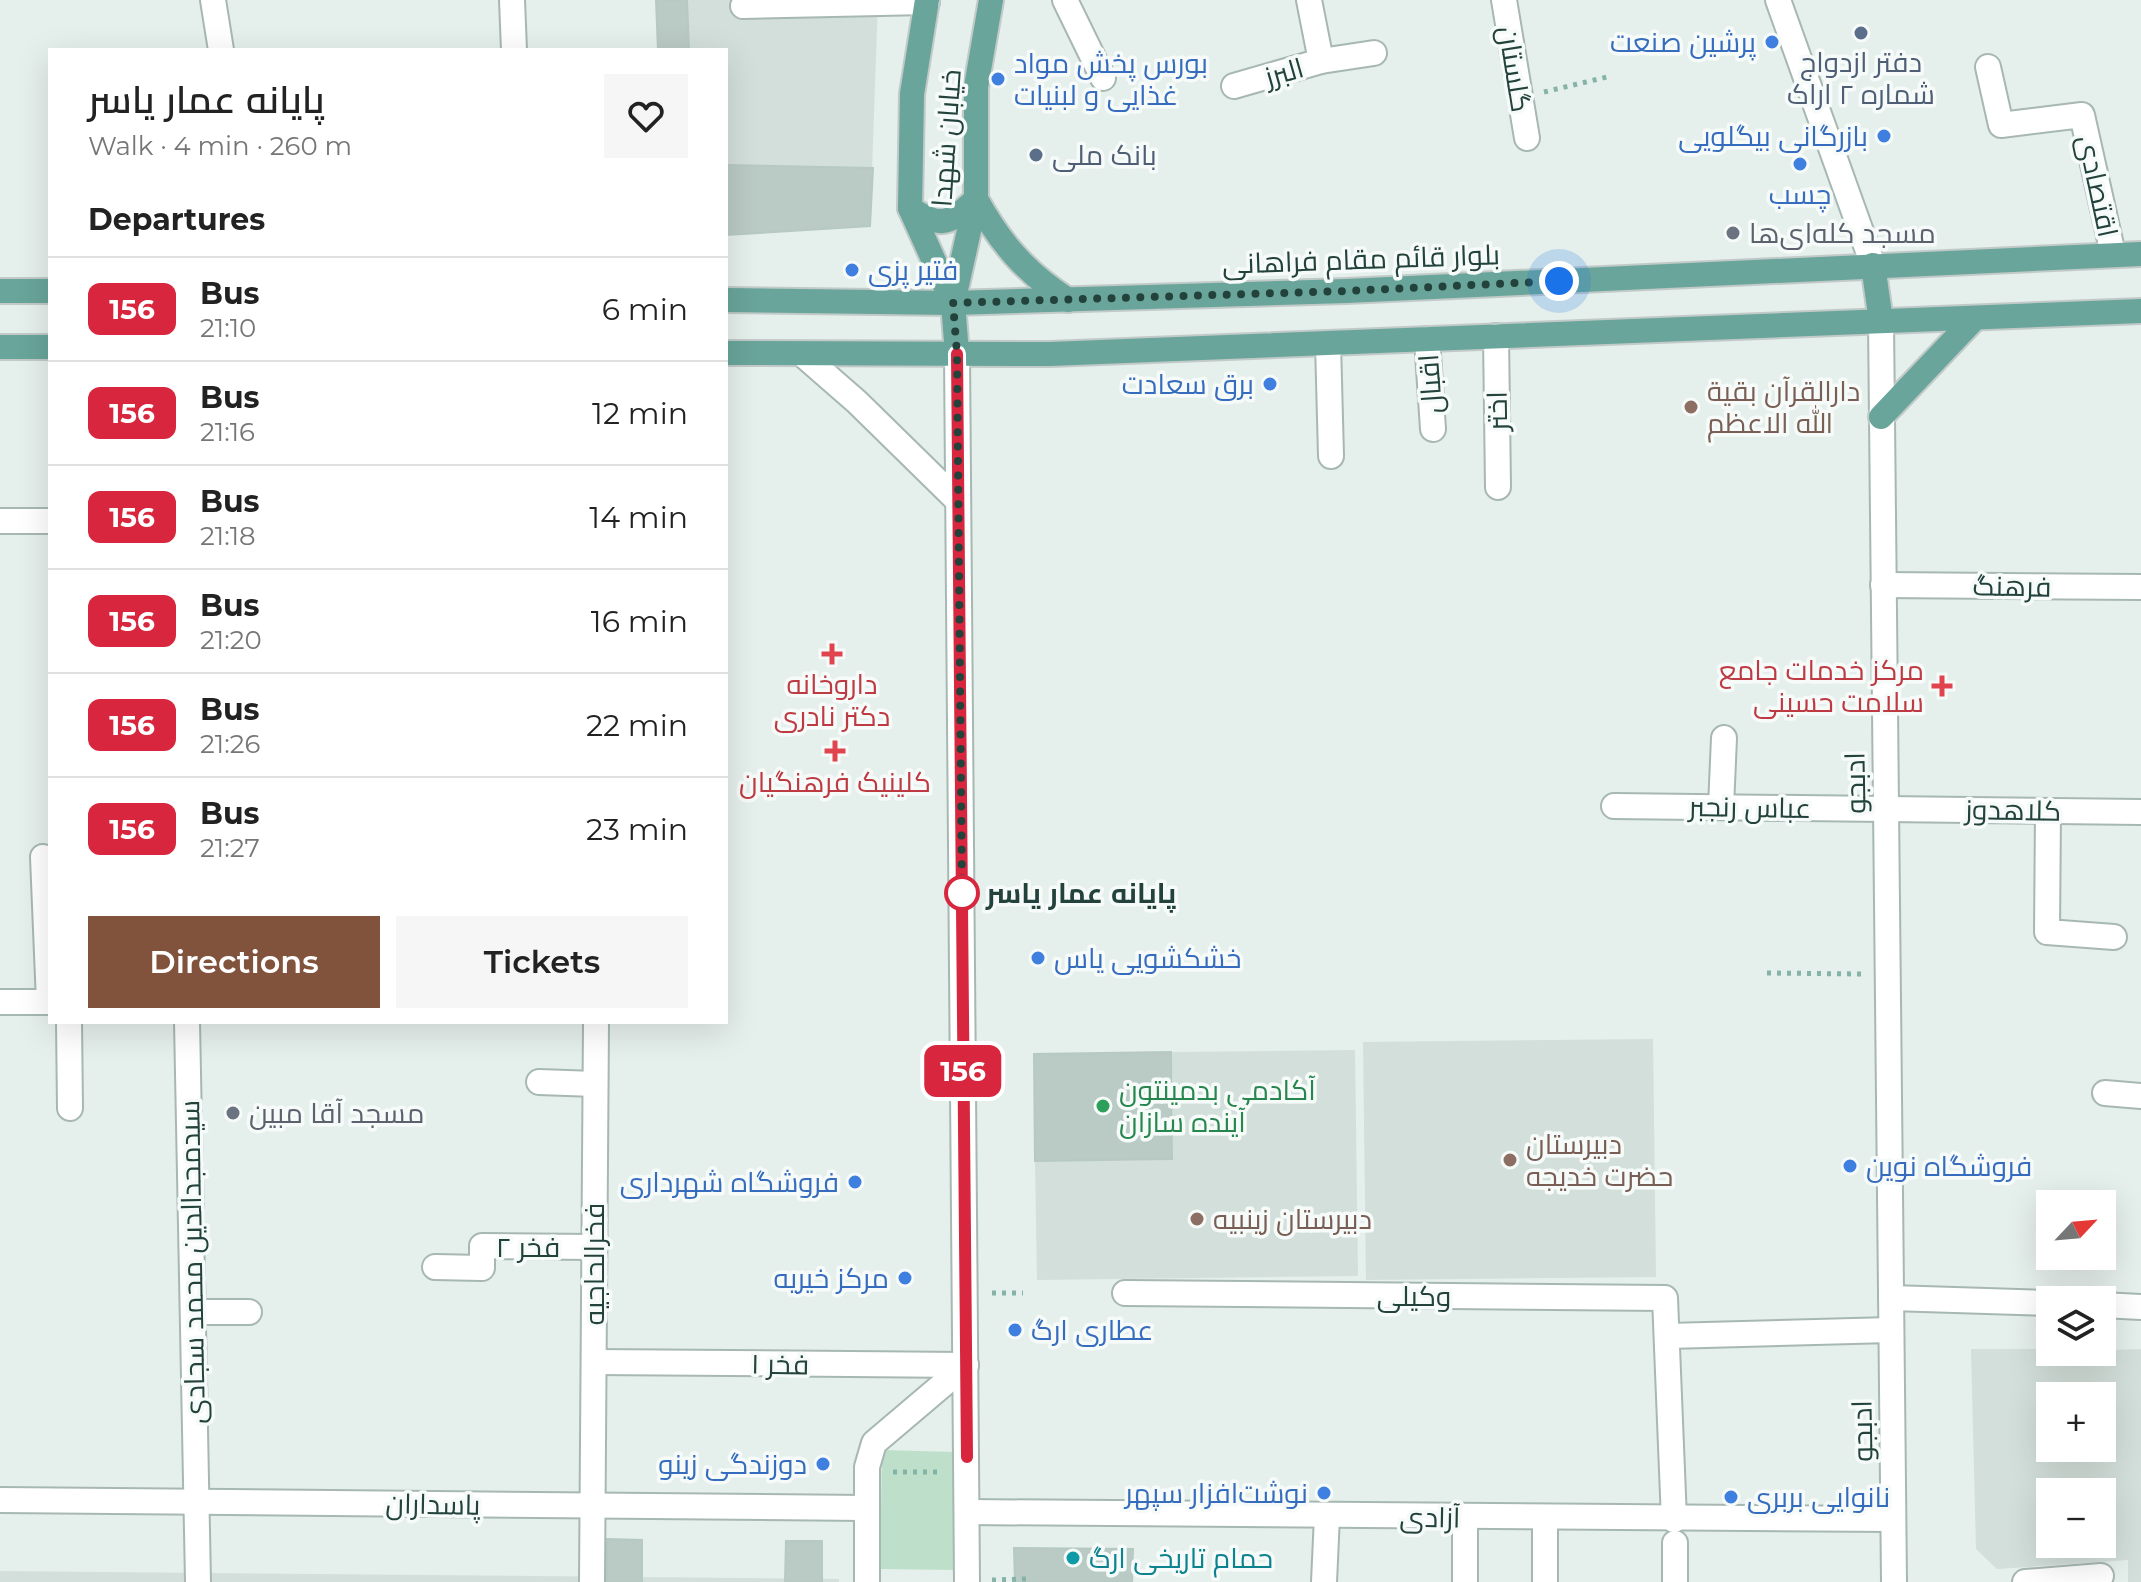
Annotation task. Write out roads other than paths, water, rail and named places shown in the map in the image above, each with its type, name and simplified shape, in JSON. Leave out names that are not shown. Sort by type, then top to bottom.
[{"type":"main road","name":"خیابان شهدا","points":[[953,303],[976,199],[976,87],[991,0]]},
{"type":"main road","name":"خیابان شهدا","points":[[927,1],[912,94],[910,208],[953,303]]},
{"type":"main road","points":[[910,208],[928,220],[946,222],[960,215],[976,199],[1007,251],[1034,277],[1068,300]]},
{"type":"main road","name":"بلوار قائم مقام فراهانی","points":[[728,300],[953,303],[1346,291],[2141,254]]},
{"type":"main road","name":"ادبجو","points":[[1873,265],[1881,321]]},
{"type":"main road","points":[[0,291],[48,291]]},
{"type":"main road","points":[[953,303],[957,354]]},
{"type":"main road","points":[[728,353],[957,354],[1328,343],[2141,311]]},
{"type":"main road","points":[[1881,417],[1975,318]]},
{"type":"main road","points":[[0,347],[48,347]]},
{"type":"street","points":[[213,0],[221,48]]},
{"type":"street","points":[[512,0],[514,48]]},
{"type":"street","points":[[1065,0],[1103,78]]},
{"type":"street","name":"البرز","points":[[1234,86],[1321,61],[1309,0]]},
{"type":"street","name":"گلستان","points":[[1504,0],[1527,138]]},
{"type":"street","name":"ادبجو","points":[[1778,0],[1873,265]]},
{"type":"street","points":[[743,6],[927,1]]},
{"type":"street","points":[[1321,61],[1374,53]]},
{"type":"street","name":"اقتصادی","points":[[1988,67],[2001,125],[2082,115],[2113,254]]},
{"type":"street","name":"ادبجو","points":[[1881,321],[1894,1582]]},
{"type":"street","name":"اختر","points":[[1496,336],[1498,487]]},
{"type":"street","name":"اقبال","points":[[1427,339],[1433,429]]},
{"type":"street","points":[[1328,343],[1331,456]]},
{"type":"street","points":[[802,354],[857,402],[958,501]]},
{"type":"street","points":[[957,354],[967,1582]]},
{"type":"street","points":[[0,521],[48,521]]},
{"type":"street","name":"فرهنگ","points":[[1883,585],[2141,587]]},
{"type":"street","points":[[1721,807],[1724,738]]},
{"type":"street","name":"عباس رنجبر","points":[[1614,806],[1886,808]]},
{"type":"street","name":"کلاهدوز","points":[[1886,808],[2141,812]]},
{"type":"street","points":[[2048,811],[2047,932],[2114,937]]},
{"type":"street","points":[[43,857],[48,961]]},
{"type":"street","points":[[0,1002],[48,1002]]},
{"type":"street","points":[[69,1024],[70,1108]]},
{"type":"street","name":"سیدمجدالدین محمد سجادی","points":[[187,1024],[198,1582]]},
{"type":"street","name":"فخرالحاجیه","points":[[592,1582],[596,1024]]},
{"type":"street","points":[[539,1082],[595,1084]]},
{"type":"street","points":[[2105,1093],[2141,1096]]},
{"type":"street","name":"فخر ۲","points":[[435,1267],[482,1268],[482,1246],[594,1247]]},
{"type":"street","name":"وکیلی","points":[[1125,1293],[1665,1298],[1675,1582]]},
{"type":"street","points":[[1891,1298],[2036,1303]]},
{"type":"street","points":[[2116,1306],[2141,1307]]},
{"type":"street","points":[[193,1312],[249,1312]]},
{"type":"street","points":[[1668,1336],[1891,1330]]},
{"type":"street","name":"فخر ۱","points":[[594,1362],[966,1365]]},
{"type":"street","points":[[867,1582],[866,1471],[870,1453],[880,1436],[966,1365]]},
{"type":"street","name":"پاسداران","points":[[0,1500],[866,1508]]},
{"type":"street","name":"آزادی","points":[[968,1512],[1545,1518],[1674,1532],[1893,1519]]},
{"type":"street","points":[[1324,1582],[1327,1516]]},
{"type":"street","points":[[1465,1517],[1465,1582]]},
{"type":"street","points":[[1545,1518],[1545,1582]]},
{"type":"street","points":[[2025,1582],[2085,1579]]},
{"type":"place","name":"دفتر ازدواج شماره ۲ اراک","points":[[1861,33]]},
{"type":"place","name":"پرشین صنعت","points":[[1772,42]]},
{"type":"place","name":"بورس پخش مواد غذایی و لبنیات","points":[[998,79]]},
{"type":"place","name":"بازرگانی بیگلویی","points":[[1884,136]]},
{"type":"place","name":"بانک ملی","points":[[1036,155]]},
{"type":"place","name":"چسب","points":[[1800,164]]},
{"type":"place","name":"مسجد کله‌ای‌ها","points":[[1733,233]]},
{"type":"place","name":"فتیر پزی","points":[[852,270]]},
{"type":"place","name":"برق سعادت","points":[[1270,384]]},
{"type":"place","name":"دارالقرآن بقیة الله الاعظم","points":[[1691,407]]},
{"type":"place","name":"داروخانه دکتر نادری","points":[[832,654]]},
{"type":"place","name":"مرکز خدمات جامع سلامت حسینی","points":[[1942,686]]},
{"type":"place","name":"کلینیک فرهنگیان","points":[[835,751]]},
{"type":"place","name":"پایانه عمار یاسر","points":[[962,893]]},
{"type":"place","name":"خشکشویی یاس","points":[[1038,958]]},
{"type":"place","name":"آکادمی بدمینتون آینده سازان","points":[[1103,1106]]},
{"type":"place","name":"مسجد آقا مبین","points":[[233,1113]]},
{"type":"place","name":"دبیرستان حضرت خدیجه","points":[[1510,1160]]},
{"type":"place","name":"فروشگاه نوین","points":[[1850,1166]]},
{"type":"place","name":"فروشگاه شهرداری","points":[[855,1182]]},
{"type":"place","name":"دبیرستان زینبیه","points":[[1197,1219]]},
{"type":"place","name":"مرکز خیریه","points":[[905,1278]]},
{"type":"place","name":"عطاری ارگ","points":[[1015,1330]]},
{"type":"place","name":"دوزندگی زینو","points":[[823,1464]]},
{"type":"place","name":"نوشت‌افزار سپهر","points":[[1324,1493]]},
{"type":"place","name":"نانوایی بربری","points":[[1731,1497]]},
{"type":"place","name":"حمام تاریخی ارگ","points":[[1073,1558]]}]
